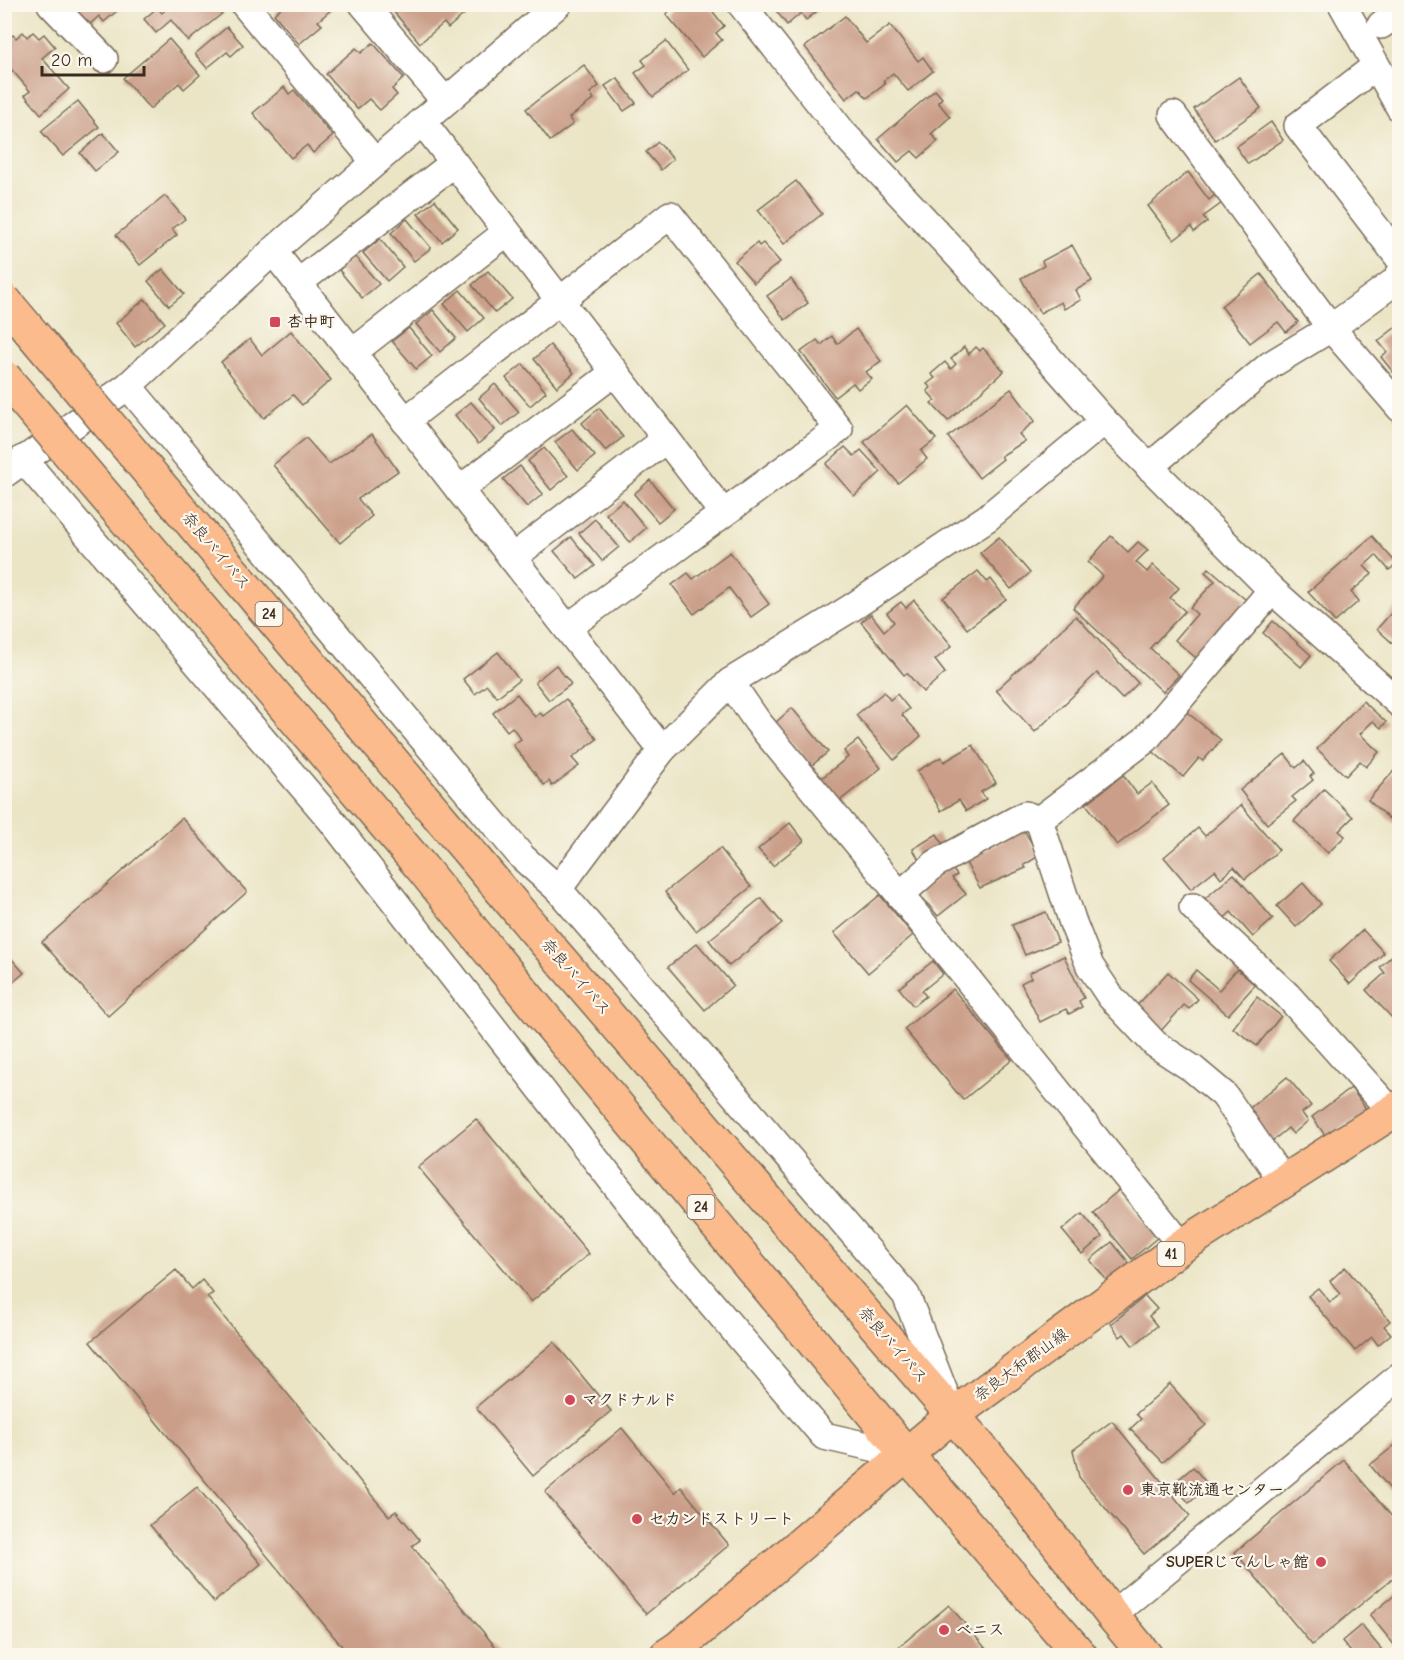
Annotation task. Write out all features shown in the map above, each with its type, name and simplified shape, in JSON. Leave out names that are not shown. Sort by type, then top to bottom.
[{"type":"main road","name":"奈良バイパス","points":[[4,300],[533,928],[1006,1477],[1146,1656]]},
{"type":"main road","name":"24","points":[[4,377],[422,868],[907,1455],[1081,1656]]},
{"type":"main road","name":"奈良大和郡山線","points":[[666,1656],[953,1415],[1182,1246],[1396,1109]]},
{"type":"street","points":[[51,4],[104,59]]},
{"type":"street","points":[[244,4],[375,162]]},
{"type":"street","points":[[363,4],[445,101]]},
{"type":"street","points":[[558,4],[273,251],[128,386],[92,414],[14,467],[332,821],[664,1247],[824,1436],[907,1455]]},
{"type":"street","points":[[741,4],[844,134],[963,261],[1104,421],[1272,590],[1400,704]]},
{"type":"street","points":[[1342,4],[1400,108]]},
{"type":"street","points":[[1149,467],[1270,365],[1331,328],[1398,276],[1298,126],[1376,66]]},
{"type":"street","points":[[1173,115],[1331,328],[1400,408]]},
{"type":"street","points":[[422,121],[723,513]]},
{"type":"street","points":[[298,283],[454,163]]},
{"type":"street","points":[[405,421],[670,215],[839,429],[567,628]]},
{"type":"street","points":[[352,353],[507,232]]},
{"type":"street","points":[[273,251],[662,750]]},
{"type":"street","points":[[4,310],[92,414]]},
{"type":"street","points":[[459,490],[615,372]]},
{"type":"street","points":[[128,386],[522,857],[558,889],[906,1295],[953,1415]]},
{"type":"street","points":[[558,889],[662,750],[730,682],[851,608],[987,518],[1104,421]]},
{"type":"street","points":[[512,558],[666,439]]},
{"type":"street","points":[[1040,820],[1145,740],[1272,590]]},
{"type":"street","points":[[730,682],[757,722],[900,895],[1182,1246]]},
{"type":"street","points":[[900,895],[935,864],[976,842],[1025,816],[1040,820]]},
{"type":"street","points":[[1040,820],[1073,923],[1090,966],[1110,996],[1155,1044],[1193,1069],[1224,1095],[1248,1126],[1283,1181]]},
{"type":"street","points":[[1193,907],[1287,994],[1396,1109]]},
{"type":"street","points":[[1112,1615],[1400,1376]]},
{"type":"building","points":[[68,4],[125,4],[104,22],[99,16],[87,27]]},
{"type":"building","points":[[172,4],[224,4],[228,9],[188,41],[171,20],[156,33],[144,19],[157,8],[162,13]]},
{"type":"building","points":[[285,4],[331,4],[332,9],[318,21],[322,25],[299,44],[274,14]]},
{"type":"building","points":[[403,4],[461,4],[467,12],[448,28],[444,23],[420,43],[394,12]]},
{"type":"building","points":[[678,4],[707,4],[724,26],[716,33],[722,40],[702,57],[666,14]]},
{"type":"building","points":[[771,4],[818,4],[821,8],[806,20],[801,13],[787,25]]},
{"type":"building","points":[[845,16],[866,43],[890,25],[918,61],[923,57],[933,71],[908,91],[893,73],[883,81],[885,84],[867,98],[859,89],[846,99],[805,47]]},
{"type":"building","points":[[227,27],[243,45],[231,56],[227,52],[207,68],[195,54]]},
{"type":"building","points":[[23,32],[27,37],[33,32],[39,38],[44,34],[55,47],[42,58],[69,89],[41,114],[25,95],[30,91],[4,61],[4,43],[13,35],[16,38]]},
{"type":"building","points":[[169,39],[200,75],[184,89],[179,83],[150,109],[123,78]]},
{"type":"building","points":[[666,41],[688,70],[653,97],[635,73],[646,65],[642,60]]},
{"type":"building","points":[[373,43],[404,78],[392,89],[397,95],[380,110],[369,99],[357,109],[326,74],[356,48],[361,53]]},
{"type":"building","points":[[584,65],[599,86],[590,93],[594,99],[569,118],[573,124],[550,141],[526,109]]},
{"type":"building","points":[[1239,77],[1261,108],[1215,140],[1194,109]]},
{"type":"building","points":[[617,78],[636,103],[624,111],[605,86]]},
{"type":"building","points":[[284,87],[289,94],[294,90],[333,136],[313,153],[307,145],[291,158],[253,113]]},
{"type":"building","points":[[935,90],[942,98],[938,102],[950,117],[931,134],[938,141],[919,158],[912,151],[898,162],[878,139]]},
{"type":"building","points":[[78,101],[99,127],[63,156],[41,131]]},
{"type":"building","points":[[1271,122],[1283,140],[1248,164],[1236,147]]},
{"type":"building","points":[[103,133],[119,152],[95,171],[80,153]]},
{"type":"building","points":[[658,142],[673,159],[661,170],[646,152]]},
{"type":"building","points":[[1188,172],[1209,200],[1215,195],[1222,203],[1203,217],[1207,222],[1194,232],[1191,227],[1174,240],[1148,206]]},
{"type":"building","points":[[796,181],[822,214],[784,244],[758,210]]},
{"type":"building","points":[[165,196],[185,219],[172,229],[177,235],[140,265],[116,235]]},
{"type":"building","points":[[435,200],[458,228],[442,242],[418,214]]},
{"type":"building","points":[[407,219],[431,248],[414,261],[391,233]]},
{"type":"building","points":[[380,239],[403,267],[387,281],[363,253]]},
{"type":"building","points":[[757,243],[759,246],[763,243],[780,262],[754,283],[735,261]]},
{"type":"building","points":[[1072,245],[1092,281],[1076,290],[1081,300],[1064,309],[1061,302],[1040,313],[1021,278],[1044,266],[1042,261]]},
{"type":"building","points":[[355,256],[379,284],[362,298],[339,270]]},
{"type":"building","points":[[163,269],[184,294],[169,306],[148,281]]},
{"type":"building","points":[[488,271],[512,299],[495,313],[472,285]]},
{"type":"building","points":[[1261,274],[1298,322],[1286,332],[1278,322],[1250,343],[1221,306]]},
{"type":"building","points":[[791,279],[808,303],[785,320],[767,296]]},
{"type":"building","points":[[460,290],[484,318],[468,332],[444,304]]},
{"type":"building","points":[[145,299],[165,323],[135,347],[116,323]]},
{"type":"building","points":[[433,310],[456,338],[440,352],[416,324]]},
{"type":"building","points":[[1400,324],[1400,374],[1396,370],[1393,372],[1381,357],[1387,352],[1378,341]]},
{"type":"building","points":[[409,328],[432,356],[416,369],[392,341]]},
{"type":"building","points":[[856,329],[881,361],[866,372],[872,379],[858,389],[853,383],[835,397],[801,352],[817,340],[821,345],[832,336],[837,344]]},
{"type":"building","points":[[291,331],[331,380],[302,405],[293,395],[264,418],[221,362],[250,339],[262,355]]},
{"type":"building","points":[[550,345],[574,373],[557,387],[534,359]]},
{"type":"building","points":[[964,347],[969,354],[976,347],[980,351],[983,348],[1004,371],[948,421],[931,403],[935,400],[927,391],[931,388],[927,384],[935,378],[931,374],[945,362],[951,369],[956,364],[951,359]]},
{"type":"building","points":[[523,364],[546,392],[530,406],[506,378]]},
{"type":"building","points":[[495,384],[519,412],[502,426],[479,398]]},
{"type":"building","points":[[1011,389],[1035,421],[1019,434],[1025,441],[1001,456],[1003,459],[979,478],[948,437]]},
{"type":"building","points":[[471,402],[495,430],[478,444],[455,415]]},
{"type":"building","points":[[907,405],[936,439],[921,451],[927,459],[898,483],[864,442]]},
{"type":"building","points":[[599,408],[623,437],[606,451],[582,423]]},
{"type":"building","points":[[572,429],[595,456],[578,470],[555,442]]},
{"type":"building","points":[[372,434],[398,471],[358,499],[372,516],[340,543],[273,465],[306,438],[329,464]]},
{"type":"building","points":[[845,447],[854,456],[861,450],[881,472],[854,496],[826,464]]},
{"type":"building","points":[[544,448],[568,476],[551,490],[528,461]]},
{"type":"building","points":[[520,466],[543,494],[527,507],[503,479]]},
{"type":"building","points":[[650,480],[674,509],[658,522],[634,494]]},
{"type":"building","points":[[623,500],[646,528],[630,542],[606,514]]},
{"type":"building","points":[[595,519],[619,547],[602,561],[579,533]]},
{"type":"building","points":[[1111,536],[1128,552],[1138,542],[1148,550],[1136,562],[1147,572],[1153,565],[1179,588],[1170,598],[1185,611],[1150,648],[1179,675],[1163,692],[1073,608],[1103,576],[1088,562]]},
{"type":"building","points":[[1372,536],[1397,564],[1389,570],[1376,555],[1364,566],[1372,574],[1351,592],[1359,601],[1335,622],[1308,592]]},
{"type":"building","points":[[571,537],[595,566],[578,579],[554,551]]},
{"type":"building","points":[[999,537],[1030,573],[1011,589],[980,553]]},
{"type":"building","points":[[730,552],[769,604],[751,617],[729,588],[694,614],[672,585],[688,573],[693,579]]},
{"type":"building","points":[[1209,568],[1246,600],[1196,658],[1175,640],[1197,614],[1190,608],[1215,581],[1205,572]]},
{"type":"building","points":[[978,571],[987,582],[991,579],[1006,599],[967,629],[943,598]]},
{"type":"building","points":[[914,600],[952,646],[935,660],[945,673],[923,692],[907,673],[904,675],[861,622],[871,614],[884,631],[894,622],[887,613],[901,602],[906,608]]},
{"type":"building","points":[[1400,603],[1400,650],[1377,629]]},
{"type":"building","points":[[1076,616],[1138,683],[1122,699],[1097,673],[1035,732],[996,690]]},
{"type":"building","points":[[1273,621],[1311,655],[1301,667],[1263,633]]},
{"type":"building","points":[[498,652],[519,680],[497,697],[487,685],[475,694],[463,679]]},
{"type":"building","points":[[556,665],[571,684],[549,700],[535,682]]},
{"type":"building","points":[[884,692],[890,700],[897,694],[909,709],[902,715],[921,736],[894,760],[856,715]]},
{"type":"building","points":[[517,694],[535,717],[540,713],[543,716],[566,699],[597,739],[572,758],[579,766],[552,786],[549,781],[544,785],[513,745],[521,739],[512,727],[507,731],[493,713]]},
{"type":"building","points":[[1363,701],[1386,722],[1381,728],[1373,721],[1360,734],[1379,752],[1366,767],[1360,761],[1346,776],[1317,749]]},
{"type":"building","points":[[792,708],[828,752],[811,766],[775,723]]},
{"type":"building","points":[[1183,709],[1221,740],[1203,761],[1199,758],[1183,777],[1150,749]]},
{"type":"building","points":[[858,740],[881,768],[837,803],[819,780],[848,757],[844,751]]},
{"type":"building","points":[[973,745],[996,783],[981,792],[986,799],[966,811],[959,800],[941,811],[917,771],[941,757],[944,762]]},
{"type":"building","points":[[1285,754],[1296,768],[1304,761],[1314,774],[1310,776],[1313,780],[1292,797],[1296,801],[1267,824],[1240,790]]},
{"type":"building","points":[[1400,764],[1400,821],[1396,825],[1368,800]]},
{"type":"building","points":[[1123,775],[1137,794],[1152,783],[1169,805],[1117,845],[1086,804]]},
{"type":"building","points":[[1324,789],[1353,817],[1339,831],[1345,836],[1328,853],[1294,821]]},
{"type":"building","points":[[1241,805],[1279,850],[1245,879],[1234,867],[1221,878],[1215,870],[1191,889],[1164,857],[1198,828],[1205,836]]},
{"type":"building","points":[[182,818],[247,892],[108,1016],[42,942]]},
{"type":"building","points":[[790,823],[804,841],[773,866],[758,849]]},
{"type":"building","points":[[1024,830],[1039,856],[1024,865],[1026,868],[980,888],[965,861]]},
{"type":"building","points":[[937,834],[946,849],[922,865],[913,849]]},
{"type":"building","points":[[720,848],[751,887],[696,931],[665,892]]},
{"type":"building","points":[[950,866],[957,875],[952,878],[966,894],[938,916],[919,894]]},
{"type":"building","points":[[1234,874],[1273,919],[1253,937],[1231,912],[1220,922],[1202,901]]},
{"type":"building","points":[[1303,883],[1321,904],[1296,927],[1277,906]]},
{"type":"building","points":[[880,895],[913,935],[868,973],[834,933]]},
{"type":"building","points":[[761,898],[782,923],[729,966],[709,940]]},
{"type":"building","points":[[1046,912],[1058,942],[1025,955],[1012,925]]},
{"type":"building","points":[[1363,930],[1384,953],[1350,984],[1329,961]]},
{"type":"building","points":[[697,943],[733,985],[705,1010],[668,967]]},
{"type":"building","points":[[4,950],[24,973],[4,990]]},
{"type":"building","points":[[1398,950],[1400,1017],[1395,1021],[1366,990],[1385,973],[1380,967]]},
{"type":"building","points":[[1064,956],[1084,998],[1079,1001],[1082,1007],[1069,1014],[1066,1009],[1040,1022],[1021,983],[1031,978],[1029,973]]},
{"type":"building","points":[[933,961],[943,974],[922,991],[926,996],[913,1006],[899,988]]},
{"type":"building","points":[[1237,969],[1255,985],[1228,1015],[1188,980],[1196,970],[1219,990]]},
{"type":"building","points":[[1168,972],[1198,999],[1189,1009],[1184,1005],[1158,1034],[1132,1011]]},
{"type":"building","points":[[953,989],[1012,1060],[963,1100],[904,1029]]},
{"type":"building","points":[[1257,997],[1281,1016],[1257,1046],[1233,1028]]},
{"type":"building","points":[[1287,1077],[1311,1106],[1302,1113],[1308,1121],[1293,1134],[1288,1128],[1271,1142],[1245,1112]]},
{"type":"building","points":[[1351,1088],[1367,1110],[1327,1138],[1312,1117]]},
{"type":"building","points":[[476,1119],[589,1254],[531,1302],[418,1167]]},
{"type":"building","points":[[1119,1190],[1158,1237],[1132,1259],[1093,1212]]},
{"type":"building","points":[[1082,1213],[1102,1237],[1082,1254],[1062,1230]]},
{"type":"building","points":[[1112,1242],[1131,1265],[1109,1283],[1090,1260]]},
{"type":"building","points":[[1345,1267],[1390,1321],[1384,1326],[1391,1334],[1378,1345],[1372,1337],[1355,1351],[1308,1296],[1318,1288],[1330,1302],[1341,1294],[1330,1281]]},
{"type":"building","points":[[176,1270],[192,1289],[202,1280],[213,1293],[207,1297],[389,1516],[396,1511],[420,1540],[412,1546],[503,1656],[350,1656],[90,1342]]},
{"type":"building","points":[[1145,1296],[1157,1309],[1149,1316],[1157,1326],[1133,1346],[1124,1334],[1120,1337],[1111,1324]]},
{"type":"building","points":[[554,1342],[611,1411],[533,1476],[476,1407]]},
{"type":"building","points":[[1170,1384],[1206,1425],[1163,1462],[1130,1429],[1141,1419],[1136,1414]]},
{"type":"building","points":[[1112,1421],[1190,1516],[1144,1554],[1079,1477],[1073,1450]]},
{"type":"building","name":"セカンドストリート","points":[[622,1428],[675,1493],[681,1487],[729,1545],[646,1614],[545,1492]]},
{"type":"building","points":[[1400,1441],[1400,1501],[1370,1465]]},
{"type":"building","name":"SUPERじてんしゃ館","points":[[1344,1460],[1400,1526],[1400,1572],[1312,1645],[1235,1552]]},
{"type":"building","points":[[1193,1467],[1209,1486],[1189,1503],[1173,1484]]},
{"type":"building","points":[[197,1487],[261,1564],[214,1602],[150,1525]]},
{"type":"building","points":[[1400,1591],[1400,1652],[1370,1615]]},
{"type":"building","name":"ベニス","points":[[949,1605],[992,1656],[888,1656]]},
{"type":"building","points":[[1361,1625],[1387,1656],[1354,1656],[1342,1641]]},
{"type":"place","name":"杏中町","points":[[275,322]]},
{"type":"place","name":"マクドナルド","points":[[570,1400]]},
{"type":"place","name":"東京靴流通センター","points":[[1128,1490]]},
{"type":"place","name":"セカンドストリート","points":[[637,1519]]},
{"type":"place","name":"SUPERじてんしゃ館","points":[[1321,1562]]},
{"type":"place","name":"ベニス","points":[[944,1630]]}]
